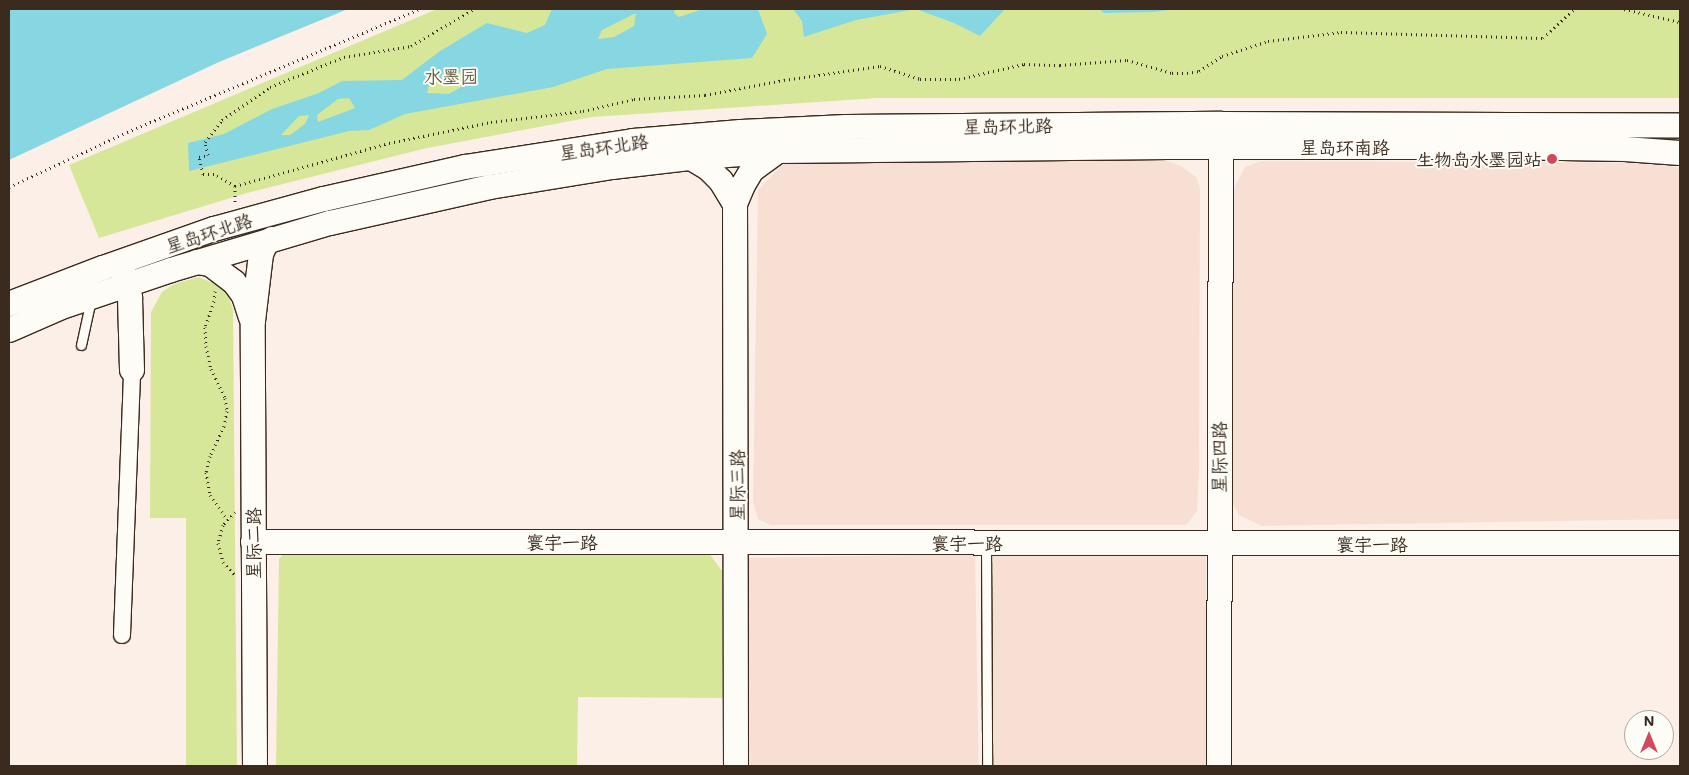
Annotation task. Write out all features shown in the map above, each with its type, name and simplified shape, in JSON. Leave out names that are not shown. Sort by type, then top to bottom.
[{"type":"street","name":"星岛环南路","points":[[1220,135],[1680,126]]},
{"type":"street","name":"星岛环北路","points":[[9,330],[100,279],[214,229],[324,199],[465,167],[633,141],[741,132],[846,127],[1220,135]]},
{"type":"street","name":"星岛环南路","points":[[1220,135],[1625,149],[1680,153]]},
{"type":"street","name":"星岛环北路","points":[[9,304],[100,279],[127,285],[272,238],[393,208],[490,188],[612,167],[778,151],[1220,135]]},
{"type":"street","name":"星际四路","points":[[1219,766],[1220,135]]},
{"type":"street","name":"星际三路","points":[[736,766],[735,204],[752,170],[778,151]]},
{"type":"street","points":[[691,158],[709,169],[720,181],[735,204]]},
{"type":"street","name":"星际二路","points":[[255,766],[253,321],[261,254],[272,238]]},
{"type":"street","name":"星际二路","points":[[197,262],[210,264],[234,282],[244,296],[253,321]]},
{"type":"street","points":[[100,279],[127,285],[131,307],[132,370],[122,635]]},
{"type":"street","name":"寰宇一路","points":[[253,542],[1680,543]]},
{"type":"lane","points":[[81,345],[100,279]]},
{"type":"lane","points":[[986,543],[987,766]]},
{"type":"path","points":[[9,187],[127,132],[419,9]]},
{"type":"path","points":[[474,9],[411,46],[344,57],[270,87],[222,120],[205,142],[208,155],[199,158],[203,174],[214,174],[234,186],[389,143],[491,122],[583,111],[634,99],[705,95],[784,80],[880,66],[920,79],[959,79],[1024,64],[1060,65],[1127,60],[1172,73],[1188,74],[1199,71],[1222,56],[1268,41],[1342,32],[1543,38],[1574,9]]},
{"type":"path","points":[[1624,9],[1680,22]]},
{"type":"path","points":[[232,204],[236,200],[234,186]]},
{"type":"path","points":[[215,287],[214,301],[205,327],[206,346],[211,369],[225,398],[227,411],[224,426],[210,456],[206,472],[210,495],[227,520]]},
{"type":"path","points":[[242,508],[227,520],[219,537],[220,556],[232,572],[243,578]]},
{"type":"shaded area","points":[[1165,160],[1181,166],[1196,177],[1200,188],[1199,472],[1197,511],[1186,525],[771,525],[758,519],[753,502],[758,190],[784,163]]},
{"type":"shaded area","points":[[1261,161],[1659,163],[1680,168],[1680,519],[1262,526],[1239,515],[1232,502],[1231,212],[1235,186],[1245,167]]},
{"type":"shaded area","points":[[993,551],[1206,551],[1206,766],[993,766]]},
{"type":"shaded area","points":[[975,554],[979,766],[748,766],[744,558]]},
{"type":"green space","name":"水墨园","points":[[437,9],[1680,9],[1680,98],[877,98],[592,117],[427,148],[247,193],[99,238],[69,165]]},
{"type":"green space","points":[[199,277],[222,287],[229,297],[233,310],[237,766],[186,766],[186,518],[150,518],[151,312],[162,292],[174,284]]},
{"type":"green space","points":[[706,549],[722,571],[723,698],[578,697],[577,766],[276,766],[279,559],[286,551]]},
{"type":"water","points":[[9,9],[348,9],[219,62],[9,160]]},
{"type":"water","points":[[552,9],[675,9],[674,13],[679,17],[700,10],[758,9],[767,34],[752,58],[607,69],[553,87],[405,114],[369,130],[349,131],[189,171],[188,143],[224,134],[272,109],[319,93],[342,81],[402,80],[440,51],[487,23],[527,33],[545,25]],"holes":[[[636,13],[634,26],[614,37],[598,39],[602,30]],[[469,68],[466,84],[449,94],[427,93],[430,82],[446,79]],[[349,98],[355,108],[318,122],[317,115],[338,99]],[[309,115],[305,124],[290,135],[281,135],[299,116]]]},
{"type":"water","points":[[793,9],[916,9],[856,20],[804,37],[802,21]]},
{"type":"water","points":[[916,9],[1005,9],[980,36],[954,23]]},
{"type":"water","points":[[1099,9],[1175,9],[1154,12],[1104,13]]},
{"type":"place","name":"生物岛水墨园站","points":[[1552,159]]}]
